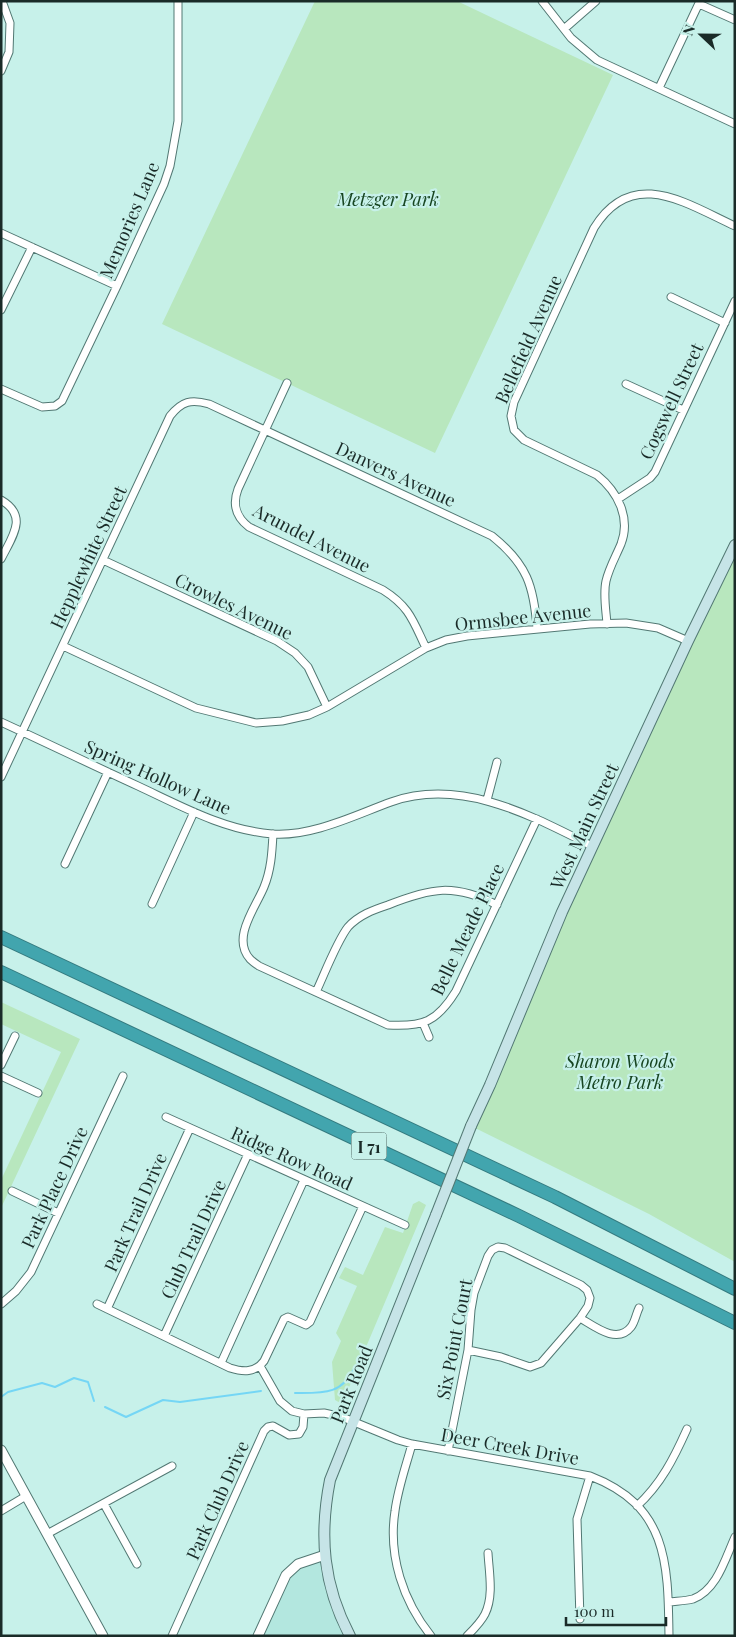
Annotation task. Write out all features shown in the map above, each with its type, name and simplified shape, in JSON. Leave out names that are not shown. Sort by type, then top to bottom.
[{"type":"highway","name":"I 71","points":[[1,936],[555,1197],[735,1289]]},
{"type":"highway","name":"I 71","points":[[1,972],[519,1216],[735,1323]]},
{"type":"main road","name":"West Main Street","points":[[471,1126],[592,846],[735,545]]},
{"type":"main road","name":"Park Road","points":[[350,1636],[331,1589],[324,1555],[325,1505],[330,1480],[471,1126]]},
{"type":"street","points":[[1,72],[9,52],[10,24],[2,1]]},
{"type":"street","name":"Memories Lane","points":[[1,389],[42,407],[55,406],[62,401],[164,184],[174,148],[178,121],[178,1]]},
{"type":"street","points":[[542,1],[571,38],[597,60],[735,124]]},
{"type":"street","points":[[564,29],[596,1]]},
{"type":"street","points":[[659,88],[700,2],[735,20]]},
{"type":"street","name":"Bellefield Avenue","points":[[607,624],[606,583],[609,570],[621,543],[623,531],[622,508],[606,482],[597,475],[524,440],[514,430],[511,416],[514,402],[594,228],[602,215],[615,204],[627,197],[644,193],[656,194],[692,206],[735,226]]},
{"type":"street","points":[[1,233],[117,286]]},
{"type":"street","points":[[1,310],[32,247]]},
{"type":"street","points":[[671,297],[725,323]]},
{"type":"street","name":"Cogswell Street","points":[[618,499],[650,478],[663,455],[735,301]]},
{"type":"street","name":"Arundel Avenue","points":[[287,383],[235,496],[236,510],[239,517],[249,527],[384,590],[399,600],[410,615],[426,648]]},
{"type":"street","points":[[626,384],[683,410]]},
{"type":"street","name":"Danvers Avenue","points":[[188,402],[199,401],[209,404],[492,536],[513,554],[526,574],[534,601],[536,629]]},
{"type":"street","name":"Hepplewhite Street","points":[[1,777],[170,416],[178,407],[188,402]]},
{"type":"street","points":[[1,500],[10,506],[16,514],[17,523],[1,560]]},
{"type":"street","name":"Crowles Avenue","points":[[102,560],[277,641],[295,653],[308,667],[327,707]]},
{"type":"street","name":"Ormsbee Avenue","points":[[63,646],[196,708],[256,723],[282,721],[308,715],[327,707],[426,648],[446,640],[467,636],[626,623],[658,628],[688,641]]},
{"type":"street","name":"Spring Hollow Lane","points":[[1,722],[194,812],[233,827],[273,834],[309,831],[346,820],[393,801],[414,796],[443,795],[487,800],[537,819],[592,846]]},
{"type":"street","points":[[487,800],[497,762]]},
{"type":"street","points":[[65,864],[108,772]]},
{"type":"street","points":[[152,904],[194,812]]},
{"type":"street","name":"Belle Meade Place","points":[[273,834],[272,861],[265,886],[243,934],[243,947],[249,958],[259,966],[388,1025],[410,1026],[422,1023],[437,1015],[447,1006],[498,905],[537,819]]},
{"type":"street","points":[[316,992],[348,928],[366,913],[418,893],[434,890],[453,890],[468,893],[498,905]]},
{"type":"street","points":[[422,1023],[429,1037]]},
{"type":"street","points":[[1,1065],[15,1036]]},
{"type":"street","points":[[1,1076],[38,1093]]},
{"type":"street","name":"Park Place Drive","points":[[1,1304],[16,1292],[31,1272],[123,1076]]},
{"type":"street","name":"Ridge Row Road","points":[[166,1117],[405,1226]]},
{"type":"street","name":"Park Trail Drive","points":[[108,1309],[190,1128]]},
{"type":"street","name":"Club Trail Drive","points":[[164,1336],[248,1154]]},
{"type":"street","points":[[220,1364],[304,1180]]},
{"type":"street","points":[[12,1191],[58,1213]]},
{"type":"street","points":[[97,1304],[220,1364],[242,1371],[254,1369],[260,1366],[268,1355],[284,1319],[288,1318],[306,1325],[310,1322],[363,1206]]},
{"type":"street","name":"Six Point Court","points":[[448,1451],[468,1350],[474,1293],[492,1250],[498,1247],[505,1248],[581,1285],[587,1290],[590,1298],[588,1306],[580,1318]]},
{"type":"street","points":[[468,1350],[501,1357],[530,1367],[541,1364],[580,1318],[612,1335],[623,1333],[631,1327],[639,1308]]},
{"type":"street","name":"Deer Creek Drive","points":[[260,1366],[280,1401],[292,1411],[304,1414],[340,1416],[412,1444],[590,1476],[616,1487],[637,1506],[660,1540],[666,1561],[669,1636]]},
{"type":"street","name":"Park Club Drive","points":[[172,1636],[264,1431],[273,1426],[289,1435],[299,1434],[303,1427],[304,1414]]},
{"type":"street","points":[[637,1506],[665,1474],[687,1429]]},
{"type":"street","points":[[412,1444],[395,1511],[394,1554],[400,1579],[409,1602],[431,1636]]},
{"type":"street","points":[[1,1450],[103,1636]]},
{"type":"street","points":[[47,1534],[172,1466]]},
{"type":"street","points":[[580,1619],[577,1520],[590,1476]]},
{"type":"street","points":[[1,1511],[26,1496]]},
{"type":"street","points":[[104,1504],[137,1564]]},
{"type":"street","points":[[669,1602],[692,1599],[710,1587],[717,1577],[735,1537]]},
{"type":"street","points":[[468,1636],[481,1620],[489,1602],[488,1553]]},
{"type":"street","points":[[258,1636],[286,1576],[304,1562],[324,1555]]},
{"type":"shaded area","points":[[325,1555],[350,1636],[258,1636],[289,1571]]},
{"type":"green space","name":"Metzger Park","points":[[315,1],[457,1],[613,75],[435,453],[162,324]]},
{"type":"green space","name":"Sharon Woods Metro Park","points":[[735,545],[735,1262],[649,1214],[471,1126],[534,978]]},
{"type":"green space","points":[[1,1002],[80,1039],[1,1208],[1,1180],[61,1052],[1,1024]]},
{"type":"green space","points":[[419,1201],[426,1205],[342,1404],[335,1400],[332,1362],[341,1341],[336,1333],[357,1286],[339,1278],[345,1267],[363,1275],[385,1227],[403,1233],[413,1204]]},
{"type":"waterway","points":[[295,1393],[323,1392],[338,1388],[350,1376],[355,1367],[365,1363]]},
{"type":"waterway","points":[[1,1397],[8,1392],[42,1383],[55,1387],[74,1378],[88,1382],[94,1401]]},
{"type":"waterway","points":[[105,1407],[126,1417],[163,1400],[180,1402],[261,1391]]}]
